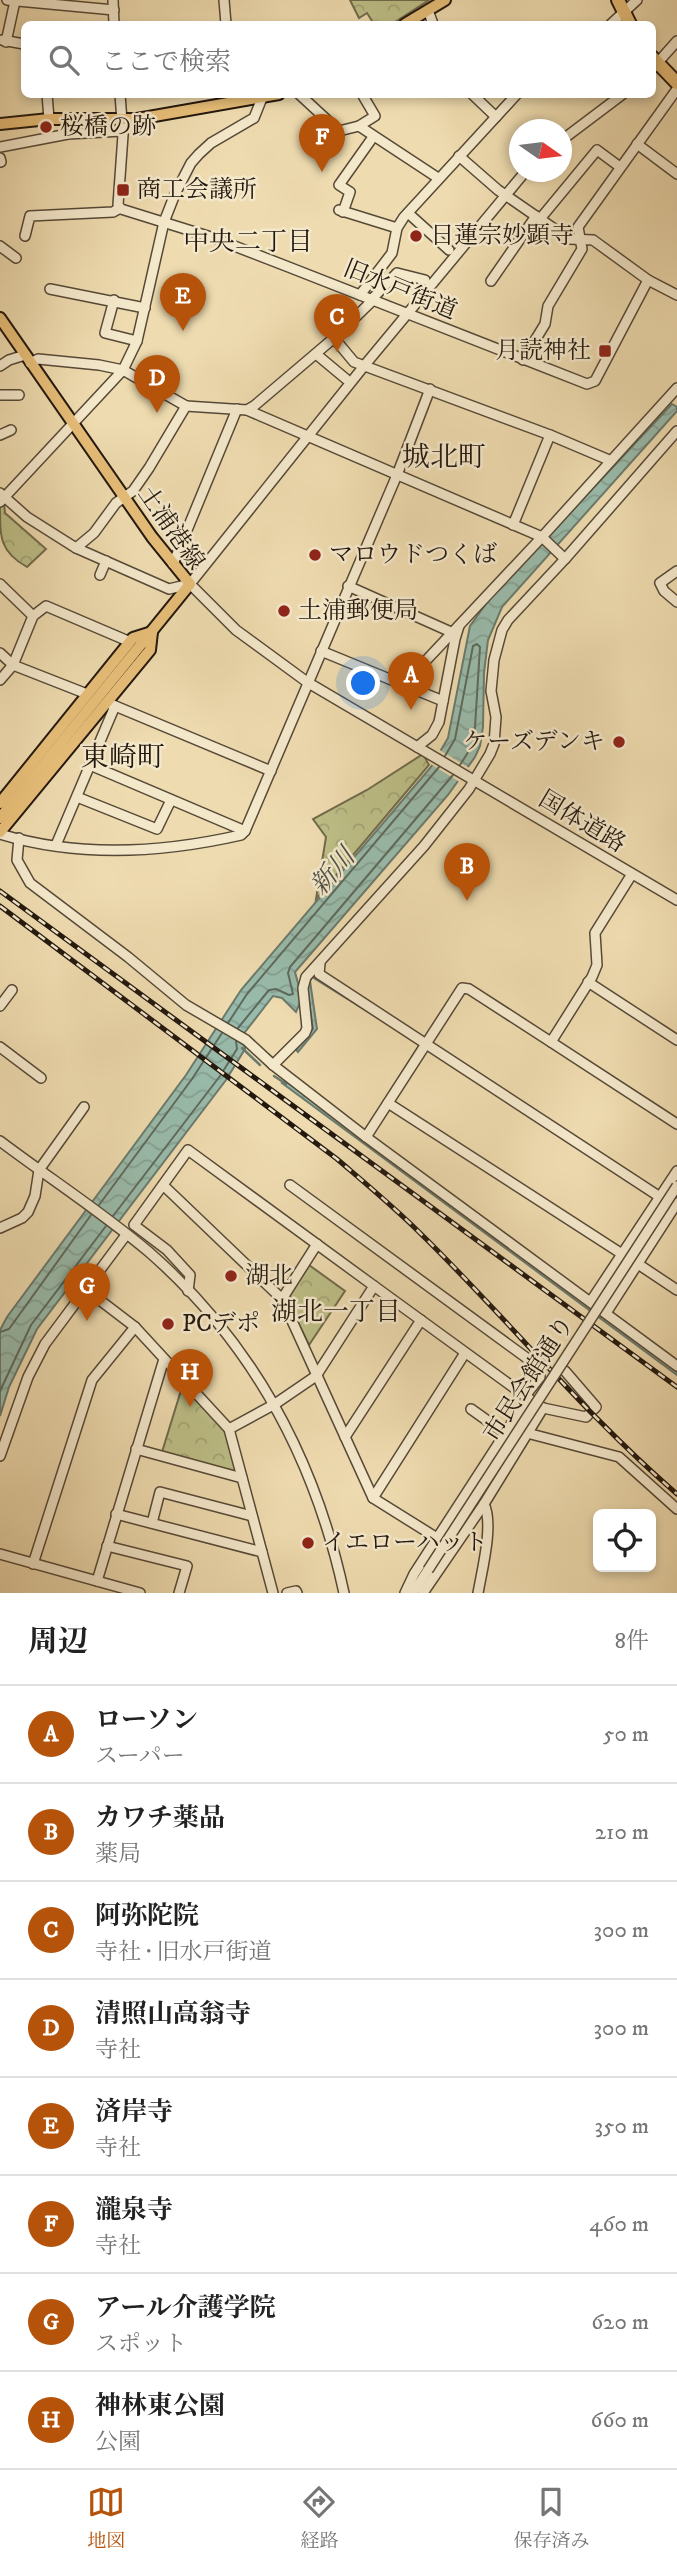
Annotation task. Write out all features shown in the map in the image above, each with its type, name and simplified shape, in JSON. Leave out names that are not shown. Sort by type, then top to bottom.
[{"type":"highway","points":[[618,0],[627,19]]},
{"type":"highway","points":[[656,65],[677,83]]},
{"type":"main road","points":[[410,21],[445,0]]},
{"type":"main road","points":[[0,124],[49,118],[122,125],[137,119],[262,98]]},
{"type":"main road","name":"土浦港線","points":[[0,318],[124,497],[190,584],[152,632],[91,698],[0,818]]},
{"type":"main road","points":[[0,833],[111,704],[150,650],[152,632]]},
{"type":"main road","points":[[0,803],[91,698]]},
{"type":"street","points":[[627,19],[637,0]]},
{"type":"street","points":[[21,44],[3,41],[11,1],[113,5]]},
{"type":"street","points":[[226,1],[226,21]]},
{"type":"street","points":[[428,10],[432,21]]},
{"type":"street","points":[[656,61],[677,41]]},
{"type":"street","points":[[523,360],[544,324],[548,306],[582,249],[578,227],[677,89]]},
{"type":"street","points":[[47,98],[49,118]]},
{"type":"street","points":[[29,235],[30,216],[113,212],[120,208],[120,98]]},
{"type":"street","points":[[262,98],[254,118],[211,143],[191,163],[175,194],[164,222],[137,341],[123,370],[1,497],[76,548],[169,589],[190,584],[515,182]]},
{"type":"street","points":[[303,98],[339,131],[359,126],[375,116],[364,98]]},
{"type":"street","points":[[476,98],[496,117]]},
{"type":"street","points":[[360,295],[392,253],[397,228],[408,213],[513,98]]},
{"type":"street","points":[[572,132],[618,98]]},
{"type":"street","points":[[0,147],[122,125]]},
{"type":"street","points":[[359,126],[438,178]]},
{"type":"street","points":[[373,137],[339,185],[350,192],[340,211],[397,228]]},
{"type":"street","points":[[637,144],[677,174]]},
{"type":"street","points":[[491,281],[538,217],[597,149],[620,167]]},
{"type":"street","points":[[460,156],[504,193],[569,239],[593,240],[648,281],[676,291]]},
{"type":"street","name":"旧水戸街道","points":[[120,208],[236,247],[587,384],[593,383],[648,281]]},
{"type":"street","points":[[408,213],[449,250]]},
{"type":"street","points":[[0,246],[16,258]]},
{"type":"street","points":[[173,565],[242,410],[316,354],[397,273],[425,280]]},
{"type":"street","points":[[50,289],[145,307]]},
{"type":"street","points":[[114,300],[105,332],[137,341]]},
{"type":"street","points":[[334,338],[354,362],[551,435],[609,460]]},
{"type":"street","points":[[316,354],[346,379]]},
{"type":"street","points":[[0,366],[9,360],[27,359],[99,365],[123,370],[186,406],[242,410],[309,435],[542,537],[561,555]]},
{"type":"street","points":[[404,684],[677,388]]},
{"type":"street","points":[[0,833],[56,845],[105,851],[152,850],[200,844],[241,835],[245,831],[397,475],[430,389]]},
{"type":"street","points":[[0,396],[19,395]]},
{"type":"street","points":[[76,548],[94,533],[124,497],[133,491],[186,406]]},
{"type":"street","points":[[0,435],[11,430]]},
{"type":"street","points":[[273,1065],[306,1034],[304,982],[313,967],[320,963],[424,846],[494,744],[496,717],[491,691],[492,678],[502,630],[514,610],[561,555],[677,431]]},
{"type":"street","points":[[513,525],[551,435]]},
{"type":"street","points":[[100,575],[106,561]]},
{"type":"street","points":[[677,570],[660,583],[664,591],[677,602]]},
{"type":"street","points":[[0,584],[33,616]]},
{"type":"street","name":"国体道路","points":[[190,584],[236,630],[307,682],[677,900]]},
{"type":"street","points":[[348,586],[451,632]]},
{"type":"street","points":[[0,680],[13,665],[33,616],[46,606],[128,641]]},
{"type":"street","points":[[417,747],[436,730],[461,621]]},
{"type":"street","points":[[321,651],[443,701]]},
{"type":"street","points":[[0,653],[13,665],[91,698]]},
{"type":"street","points":[[56,845],[90,765],[111,704],[271,771]]},
{"type":"street","points":[[90,765],[245,831]]},
{"type":"street","points":[[77,797],[157,829],[171,800]]},
{"type":"street","points":[[19,838],[17,860],[30,883],[128,957],[186,1006],[246,1040],[273,1065],[366,1137],[677,1366]]},
{"type":"street","points":[[551,1042],[597,965],[596,933],[632,874]]},
{"type":"street","points":[[320,963],[319,974],[660,1197]]},
{"type":"street","points":[[588,982],[677,1040]]},
{"type":"street","points":[[366,1137],[462,988],[466,987],[677,1124]]},
{"type":"street","points":[[0,1006],[12,990]]},
{"type":"street","points":[[0,1047],[41,1078]]},
{"type":"street","points":[[388,1103],[622,1254]]},
{"type":"street","points":[[0,1228],[22,1218],[28,1212],[35,1196],[39,1170],[84,1107]]},
{"type":"street","points":[[0,1155],[4,1143],[149,1252],[188,1291],[239,1350],[275,1404],[315,1492],[335,1554],[344,1593]]},
{"type":"street","points":[[188,1291],[190,1275],[181,1263],[134,1225],[188,1150],[526,1397],[543,1408],[586,1417],[596,1407],[565,1371]]},
{"type":"street","points":[[591,1301],[677,1171]]},
{"type":"street","points":[[163,1185],[282,1299],[373,1498],[437,1538]]},
{"type":"street","points":[[290,1185],[539,1367],[540,1377],[405,1593]]},
{"type":"street","name":"市民会館通り","points":[[413,1593],[677,1186]]},
{"type":"street","points":[[606,1313],[677,1203]]},
{"type":"street","points":[[0,1456],[28,1377],[46,1344],[123,1233]]},
{"type":"street","points":[[282,1299],[317,1244]]},
{"type":"street","points":[[638,1264],[677,1290]]},
{"type":"street","points":[[229,1429],[275,1404],[316,1376],[374,1286]]},
{"type":"street","points":[[84,1288],[135,1328],[229,1429],[273,1593]]},
{"type":"street","points":[[345,1437],[421,1320]]},
{"type":"street","points":[[33,1564],[92,1380],[135,1328]]},
{"type":"street","points":[[373,1498],[465,1353]]},
{"type":"street","points":[[97,1581],[164,1359]]},
{"type":"street","points":[[423,1593],[484,1504],[543,1408]]},
{"type":"street","points":[[471,1409],[506,1434]]},
{"type":"street","points":[[527,1433],[619,1457],[677,1509]]},
{"type":"street","points":[[136,1449],[242,1478]]},
{"type":"street","points":[[152,1523],[160,1492],[252,1516]]},
{"type":"street","points":[[478,1593],[486,1543],[487,1510],[484,1504]]},
{"type":"street","points":[[116,1514],[262,1552]]},
{"type":"street","points":[[107,1546],[187,1566],[180,1593]]},
{"type":"street","points":[[0,1555],[140,1593]]},
{"type":"street","points":[[287,1593],[297,1593]]},
{"type":"green space","points":[[350,0],[429,0],[397,21],[372,21],[367,13],[359,18]]},
{"type":"green space","points":[[4,502],[5,513],[46,549],[27,567],[11,556],[3,543],[0,507]]},
{"type":"green space","points":[[423,754],[429,765],[316,899],[326,837],[313,819],[367,790]]},
{"type":"green space","points":[[309,1265],[345,1291],[309,1345],[287,1300]]},
{"type":"green space","points":[[183,1384],[226,1430],[236,1469],[233,1472],[162,1452]]},
{"type":"water","points":[[672,404],[677,407],[677,411],[502,607],[488,640],[483,727],[475,757],[448,795],[295,972],[302,998],[296,1012],[282,998],[273,996],[242,1036],[245,1049],[226,1080],[37,1329],[9,1387],[0,1416],[0,1330],[7,1317],[186,1075],[241,990],[431,767],[448,738],[470,626],[491,597]]},
{"type":"water","points":[[311,973],[424,1043],[387,1096],[420,1044],[312,977],[310,981],[317,1029],[298,1052],[296,1050],[313,1029],[307,985]]},
{"type":"water","points":[[285,1081],[677,1369],[677,1375],[282,1083]]},
{"type":"pier","points":[[438,749],[471,769],[461,783],[429,763]]},
{"type":"waterway","points":[[242,1048],[260,1065]]},
{"type":"waterway","points":[[274,1076],[286,1084]]},
{"type":"railway","points":[[0,891],[677,1387]]},
{"type":"railway","points":[[0,906],[337,1159],[379,1195],[452,1265],[578,1399],[677,1494]]},
{"type":"place","name":"桜橋の跡","points":[[46,127]]},
{"type":"place","name":"瀧泉寺","points":[[322,172]]},
{"type":"place","name":"商工会議所","points":[[123,190]]},
{"type":"place","name":"日蓮宗妙顕寺","points":[[416,236]]},
{"type":"place","name":"済岸寺","points":[[183,331]]},
{"type":"place","name":"月読神社","points":[[605,351]]},
{"type":"place","name":"阿弥陀院","points":[[337,352]]},
{"type":"place","name":"清照山高翁寺","points":[[157,413]]},
{"type":"place","name":"マロウドつくば","points":[[315,555]]},
{"type":"place","name":"土浦郵便局","points":[[284,611]]},
{"type":"place","name":"ローソン","points":[[411,710]]},
{"type":"place","name":"ケーズデンキ","points":[[619,742]]},
{"type":"place","name":"カワチ薬品","points":[[467,901]]},
{"type":"place","name":"湖北","points":[[231,1276]]},
{"type":"place","name":"アール介護学院","points":[[87,1321]]},
{"type":"place","name":"PCデポ","points":[[168,1324]]},
{"type":"place","name":"神林東公園","points":[[190,1407]]},
{"type":"place","name":"イエローハット","points":[[308,1543]]},
{"type":"district","name":"中央二丁目","points":[[248,242]]},
{"type":"district","name":"城北町","points":[[444,457]]},
{"type":"district","name":"東崎町","points":[[123,757]]},
{"type":"district","name":"湖北一丁目","points":[[336,1312]]},
{"type":"water label","name":"新川","points":[[333,872]]}]
